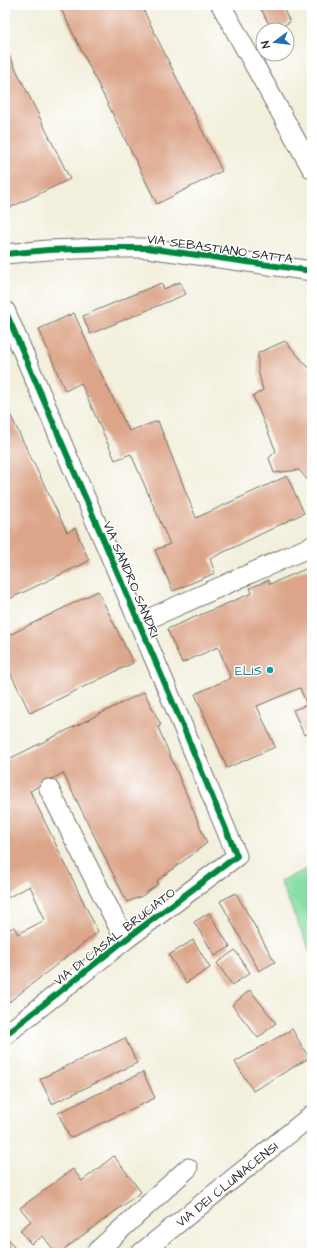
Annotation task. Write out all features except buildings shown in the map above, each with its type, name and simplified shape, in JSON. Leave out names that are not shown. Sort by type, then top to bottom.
[{"type":"street","points":[[221,5],[312,169]]},
{"type":"street","name":"VIA SEBASTIANO SATTA","points":[[5,254],[48,250],[147,248],[312,271]]},
{"type":"street","name":"VIA SANDRO SANDRI","points":[[5,310],[238,856]]},
{"type":"street","points":[[139,623],[312,546]]},
{"type":"street","points":[[49,788],[125,940]]},
{"type":"street","name":"VIA DI CASAL BRUCIATO","points":[[5,1035],[125,940],[238,856]]},
{"type":"street","name":"VIA DEI CLUNIACENSI","points":[[141,1253],[312,1115]]},
{"type":"street","points":[[95,1253],[188,1168]]},
{"type":"green space","points":[[312,867],[312,956],[280,881]]},
{"type":"cycle path","points":[[5,254],[48,250],[147,248],[312,271]]},
{"type":"cycle path","points":[[5,310],[237,856],[125,940],[5,1035]]},
{"type":"place","name":"ELIS","points":[[270,670]]}]
